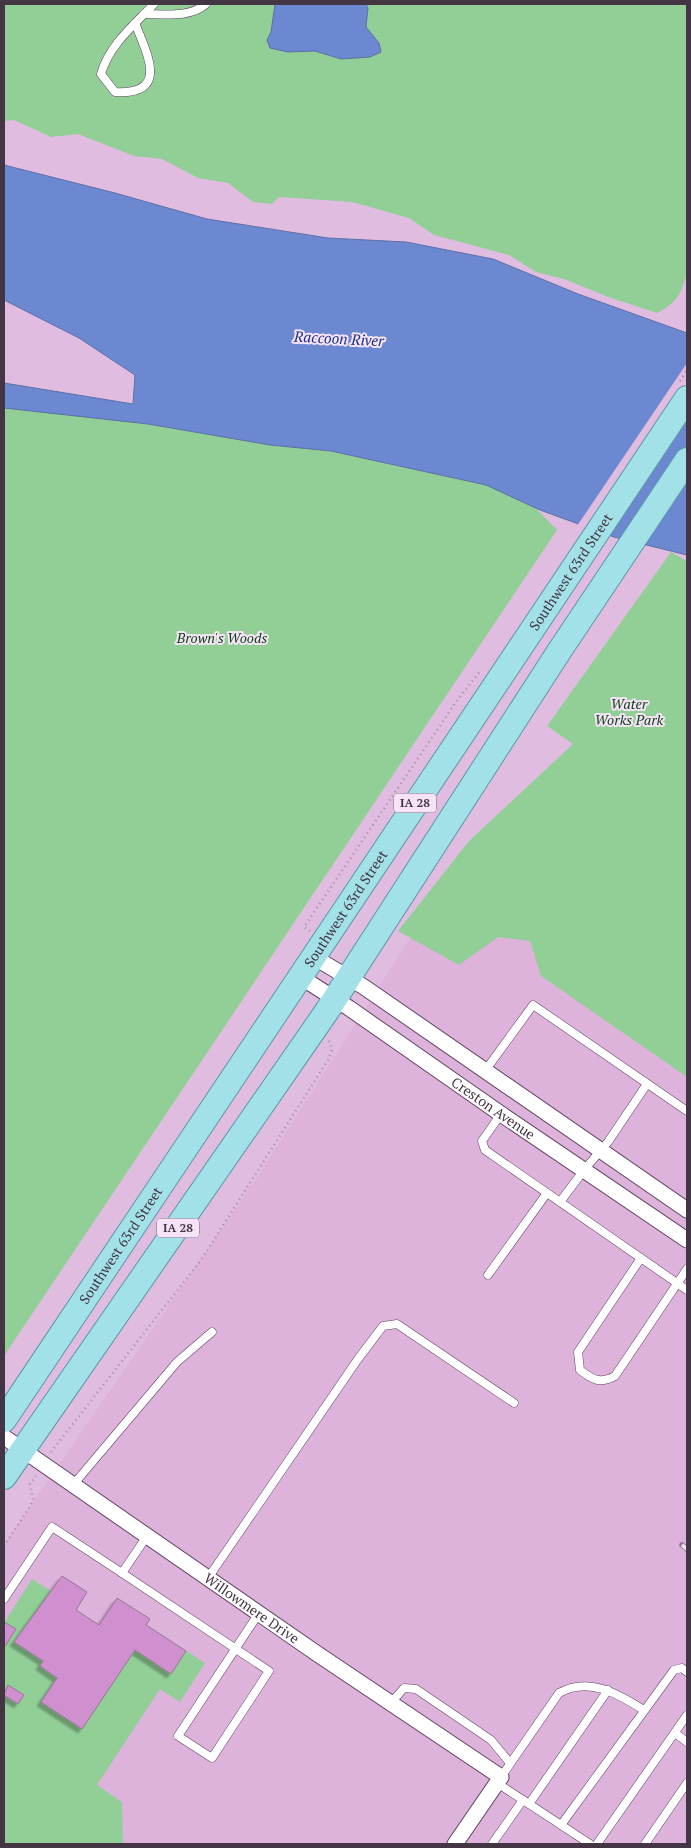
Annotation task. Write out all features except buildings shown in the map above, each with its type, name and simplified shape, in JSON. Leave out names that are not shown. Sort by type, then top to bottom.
[{"type":"main road","name":"Southwest 63rd Street","points":[[4,1420],[312,956],[687,398]]},
{"type":"main road","name":"IA 28","points":[[4,1477],[257,1114],[560,650],[687,460]]},
{"type":"street","name":"Creston Avenue","points":[[312,956],[348,977],[687,1210]]},
{"type":"street","name":"Creston Avenue","points":[[299,976],[334,998],[687,1240]]},
{"type":"street","name":"Willowmere Drive","points":[[4,1437],[391,1703],[499,1780]]},
{"type":"street","points":[[455,1844],[499,1780]]},
{"type":"lane","points":[[135,24],[147,55],[150,73],[149,82],[143,89],[131,92],[115,92],[101,74],[105,60],[135,24],[154,4]]},
{"type":"lane","points":[[144,14],[189,13],[199,10],[206,4]]},
{"type":"lane","points":[[485,1071],[534,1005],[687,1111]]},
{"type":"lane","points":[[560,1202],[608,1142],[648,1084]]},
{"type":"lane","points":[[501,1114],[482,1141],[485,1150],[687,1290]]},
{"type":"lane","points":[[488,1275],[547,1193]]},
{"type":"lane","points":[[641,1258],[578,1352],[580,1370],[593,1380],[606,1381],[615,1376],[687,1269]]},
{"type":"lane","points":[[208,1578],[358,1358],[383,1326],[397,1324],[514,1403]]},
{"type":"lane","points":[[73,1485],[177,1362],[212,1332]]},
{"type":"lane","points":[[4,1599],[52,1527],[236,1648],[269,1671],[212,1758],[178,1736],[236,1648],[259,1613]]},
{"type":"lane","points":[[122,1574],[147,1536]]},
{"type":"lane","points":[[561,1825],[674,1670],[682,1668],[687,1672]]},
{"type":"lane","points":[[590,1844],[526,1802],[499,1780],[559,1693],[568,1688],[582,1686],[608,1690],[644,1710]]},
{"type":"lane","points":[[391,1703],[404,1688],[416,1689],[491,1740],[510,1763]]},
{"type":"lane","points":[[492,1844],[526,1802],[608,1690]]},
{"type":"lane","points":[[597,1844],[687,1715]]},
{"type":"lane","points":[[675,1732],[687,1742]]},
{"type":"lane","points":[[645,1844],[687,1783]]},
{"type":"path","points":[[311,932],[304,927],[456,702],[482,669]]},
{"type":"path","points":[[4,1546],[32,1505],[33,1499],[30,1484],[42,1464],[60,1438],[201,1260],[328,1060],[331,1046],[326,1035]]},
{"type":"shaded area","points":[[469,846],[687,993],[687,1844],[4,1844],[4,1544],[256,1179]]},
{"type":"green space","points":[[4,4],[687,4],[687,272],[683,286],[678,297],[670,305],[657,313],[611,298],[564,279],[536,272],[509,255],[434,235],[409,218],[352,202],[279,197],[272,204],[253,202],[228,183],[198,178],[162,159],[134,156],[78,134],[51,137],[14,120],[4,121]]},
{"type":"green space","name":"Brown's Woods","points":[[4,391],[485,456],[557,530],[4,1356]]},
{"type":"green space","name":"Water Works Park","points":[[671,552],[687,561],[687,1077],[541,976],[530,941],[498,937],[459,965],[398,931],[469,841],[573,744],[547,726]]},
{"type":"green space","points":[[62,1576],[87,1592],[76,1610],[99,1625],[117,1598],[150,1619],[147,1625],[205,1663],[180,1702],[160,1689],[97,1785],[122,1802],[123,1844],[4,1844],[4,1623],[32,1579],[51,1591]]},
{"type":"water","points":[[275,4],[366,4],[368,8],[366,27],[379,43],[381,52],[370,57],[341,59],[315,51],[288,52],[270,48],[267,40],[271,32]]},
{"type":"water","name":"Raccoon River","points":[[4,165],[207,219],[328,238],[406,242],[493,259],[578,294],[687,333],[687,555],[614,537],[540,510],[486,485],[331,451],[270,445],[148,424],[4,408],[4,383],[133,404],[135,375],[79,338],[4,300]]},
{"type":"pier","points":[[687,363],[687,414],[605,536],[577,526]]},
{"type":"railway","points":[[682,1545],[687,1549]]}]
